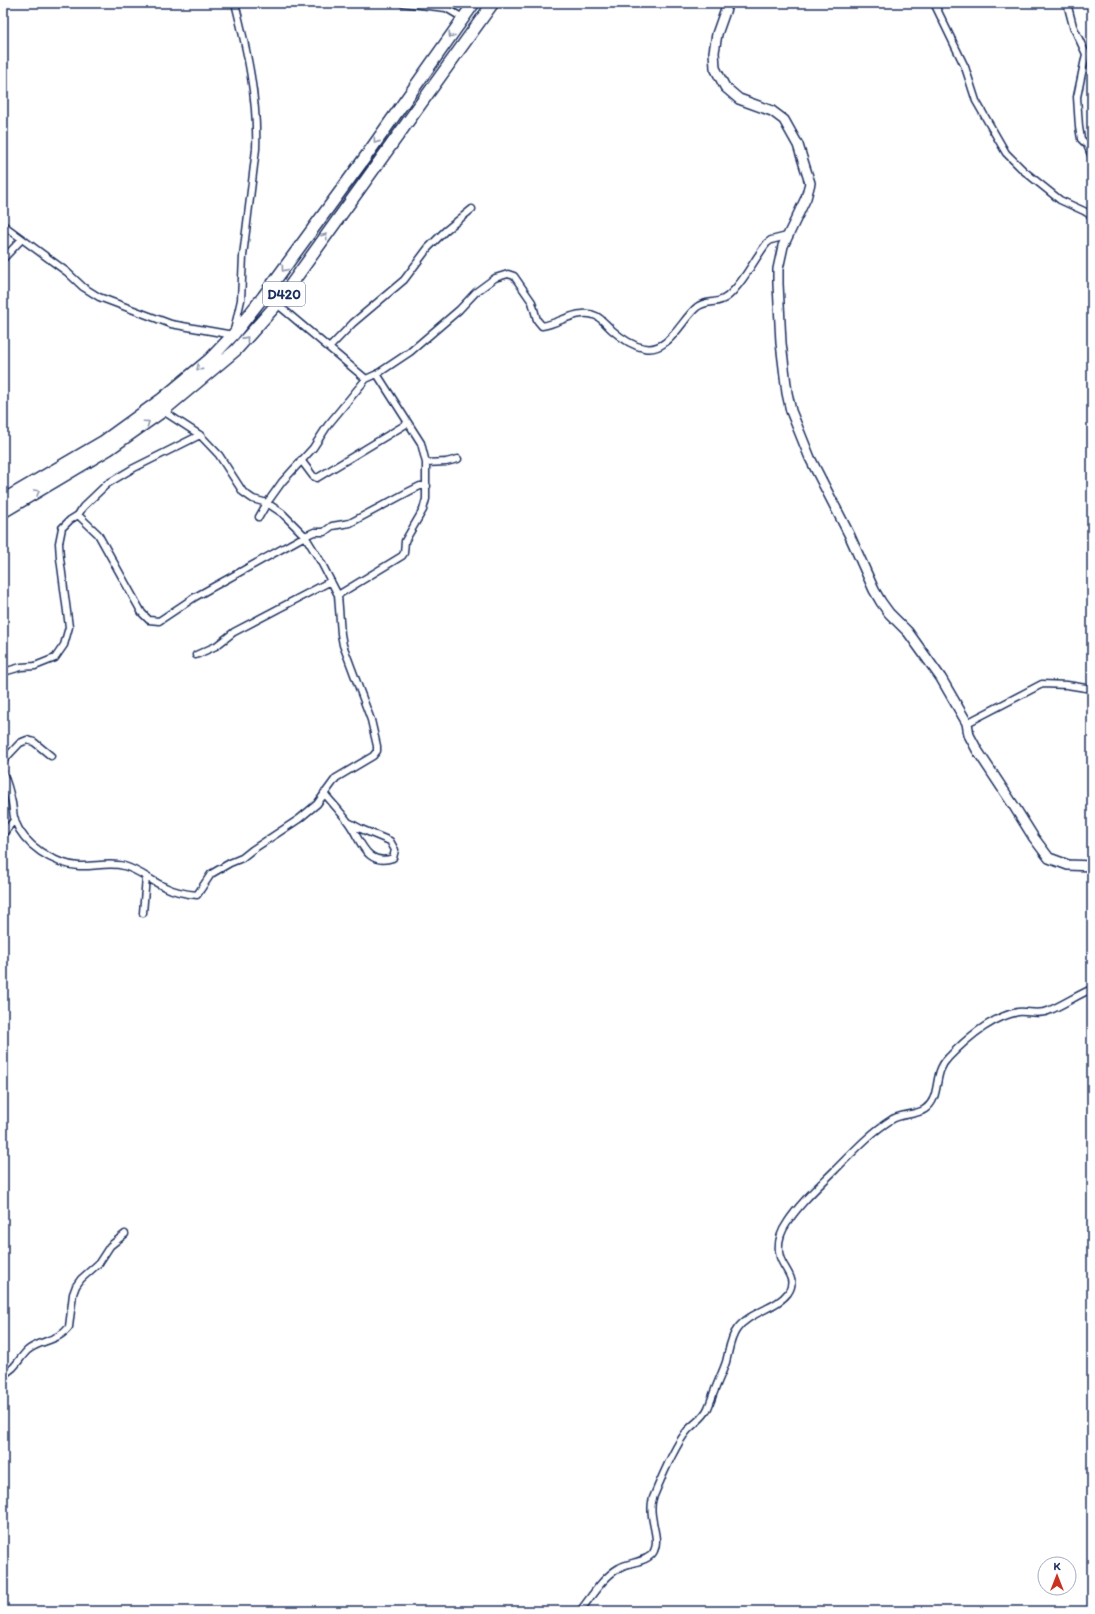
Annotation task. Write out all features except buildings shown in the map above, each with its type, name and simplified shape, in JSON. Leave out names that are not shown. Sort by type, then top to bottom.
[{"type":"highway","name":"D420","points":[[3,500],[110,436],[162,399],[209,360],[233,335],[263,298],[364,159],[474,3]]},
{"type":"highway","name":"D420","points":[[3,512],[110,449],[163,411],[236,350],[277,304],[494,3]]},
{"type":"street","points":[[3,224],[67,272],[83,287],[99,297],[171,324],[233,335],[241,300],[242,263],[257,135],[253,92],[242,30],[235,3]]},
{"type":"street","points":[[402,3],[446,8],[463,18]]},
{"type":"street","points":[[728,3],[716,34],[714,52],[715,68],[725,87],[739,99],[772,111],[784,120],[798,145],[810,182],[806,198],[787,236],[780,256],[778,269],[778,302],[785,383],[791,411],[810,458],[849,534],[874,590],[889,613],[908,632],[937,672],[967,723],[969,735],[977,750],[1034,838],[1048,858],[1068,865],[1092,866]]},
{"type":"street","points":[[934,3],[965,67],[976,101],[1006,153],[1024,172],[1060,200],[1092,216]]},
{"type":"street","points":[[1067,3],[1073,26],[1086,54],[1077,98],[1081,139],[1087,145],[1092,157]]},
{"type":"street","points":[[330,347],[353,323],[404,280],[428,248],[445,231],[472,209]]},
{"type":"street","points":[[259,517],[267,503],[301,460],[313,448],[355,391],[366,379],[410,352],[459,310],[476,292],[494,278],[508,274],[514,276],[532,302],[537,320],[542,326],[574,315],[590,314],[598,316],[612,330],[630,342],[645,348],[653,347],[661,344],[675,334],[697,307],[704,304],[722,301],[729,296],[740,283],[767,243],[771,240],[787,236]]},
{"type":"street","points":[[3,259],[22,239]]},
{"type":"street","points":[[277,304],[330,347],[366,379]]},
{"type":"street","points":[[338,595],[402,556],[405,542],[423,510],[426,499],[426,463],[421,443],[376,374]]},
{"type":"street","points":[[3,773],[12,802],[15,819],[30,846],[43,854],[62,862],[78,866],[118,865],[136,870],[164,887],[184,894],[197,895],[211,874],[242,858],[299,819],[312,809],[336,778],[374,755],[377,748],[371,720],[343,645],[338,595],[305,536],[282,513],[267,503],[253,499],[243,492],[219,455],[200,435],[163,411]]},
{"type":"street","points":[[301,460],[313,476],[317,478],[408,423]]},
{"type":"street","points":[[4,671],[35,666],[55,658],[64,645],[68,632],[68,621],[59,543],[62,528],[78,515],[83,507],[107,484],[200,435]]},
{"type":"street","points":[[426,463],[446,462],[458,459]]},
{"type":"street","points":[[78,515],[98,534],[142,613],[149,620],[160,621],[195,597],[305,536],[314,532],[324,532],[332,526],[350,523],[404,493],[420,486],[427,486]]},
{"type":"street","points":[[196,655],[216,646],[234,632],[331,581]]},
{"type":"street","points":[[967,723],[1042,684],[1067,685],[1092,689]]},
{"type":"street","points":[[3,761],[20,743],[27,740],[34,742],[51,756]]},
{"type":"street","points":[[324,793],[348,822],[364,849],[374,859],[383,861],[393,858],[395,850],[390,841],[362,830],[348,822]]},
{"type":"street","points":[[3,834],[15,819]]},
{"type":"street","points":[[143,913],[146,877]]},
{"type":"street","points":[[580,1611],[607,1578],[617,1569],[646,1558],[655,1550],[655,1537],[651,1512],[653,1499],[686,1432],[707,1411],[727,1360],[735,1331],[745,1321],[781,1300],[790,1290],[792,1280],[780,1259],[779,1242],[782,1231],[797,1209],[854,1151],[883,1126],[895,1117],[921,1112],[930,1105],[934,1097],[940,1068],[947,1059],[971,1036],[1006,1015],[1018,1012],[1040,1013],[1048,1011],[1092,989]]},
{"type":"street","points":[[3,1374],[12,1370],[20,1358],[36,1344],[62,1335],[66,1332],[69,1327],[73,1294],[76,1286],[81,1279],[99,1263],[110,1246],[125,1234]]}]
